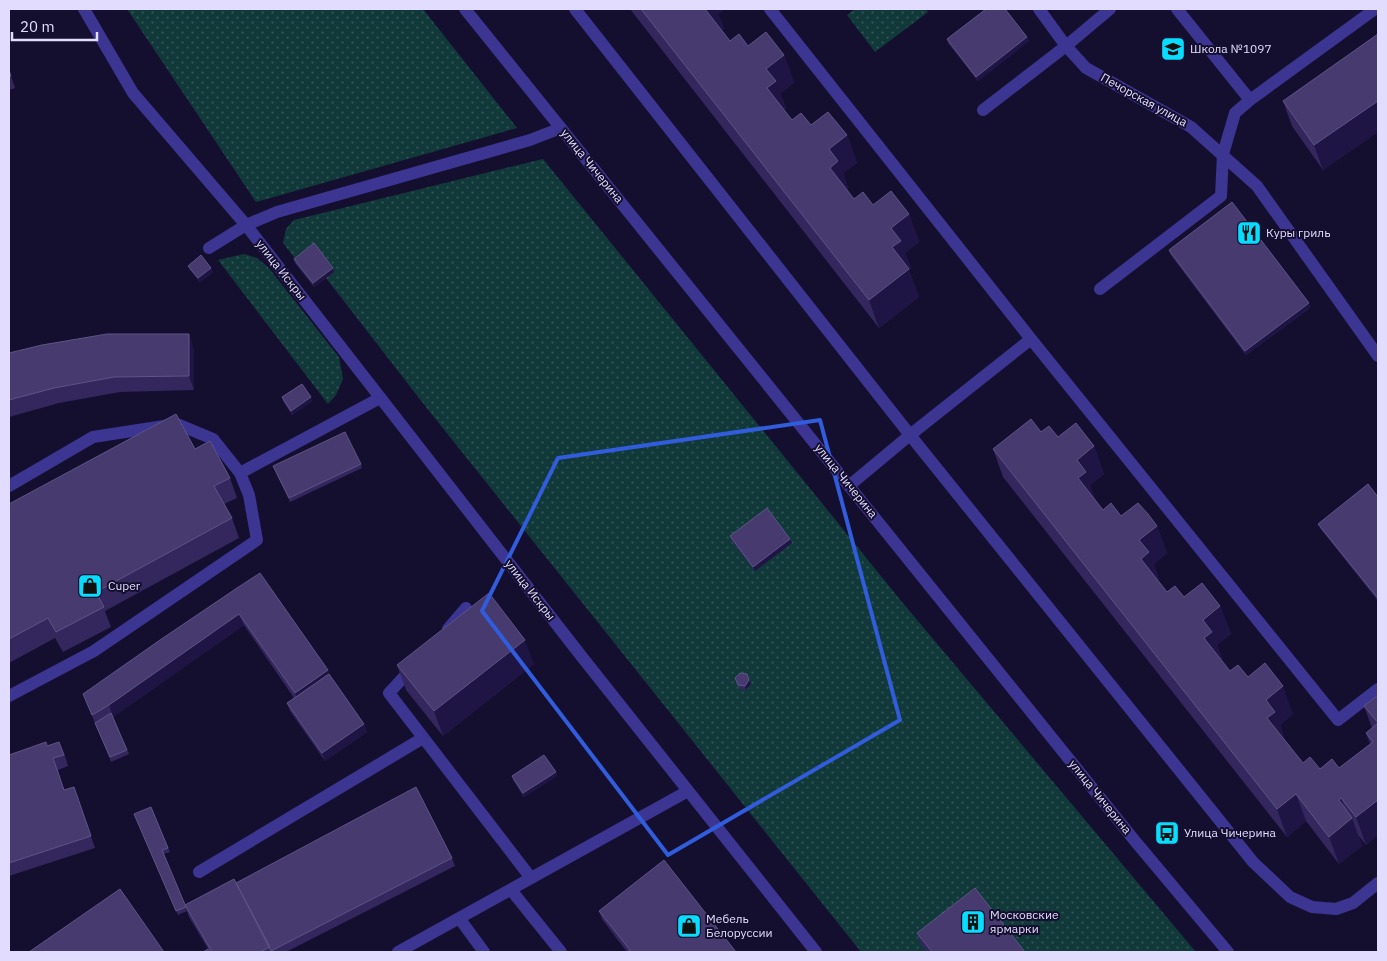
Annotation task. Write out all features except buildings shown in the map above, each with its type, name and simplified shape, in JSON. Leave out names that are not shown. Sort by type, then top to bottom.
[{"type":"street","name":"улица Искры","points":[[84,9],[133,93],[246,226],[816,952]]},
{"type":"street","name":"улица Чичерина","points":[[466,9],[1135,841],[1228,952]]},
{"type":"street","points":[[575,9],[910,435],[1253,862],[1290,897],[1312,907],[1336,909],[1353,903],[1378,883]]},
{"type":"street","points":[[770,9],[1031,339],[1338,720],[1378,689]]},
{"type":"street","name":"Печорская улица","points":[[1039,9],[1066,46],[1086,68],[1192,127],[1257,186],[1378,356]]},
{"type":"street","points":[[983,110],[1066,46],[1110,9]]},
{"type":"street","points":[[1177,9],[1250,100]]},
{"type":"street","points":[[1100,289],[1221,196],[1223,154],[1235,113],[1375,9]]},
{"type":"street","name":"улица Искры","points":[[246,226],[278,212],[530,140],[562,128]]},
{"type":"street","points":[[209,248],[246,226]]},
{"type":"street","points":[[850,485],[1031,339]]},
{"type":"street","points":[[240,473],[380,398]]},
{"type":"street","points":[[9,486],[94,437],[177,424],[213,439],[240,473],[249,495],[257,540],[94,651],[9,696]]},
{"type":"street","points":[[437,640],[466,608]]},
{"type":"street","points":[[425,653],[389,693],[531,878]]},
{"type":"street","points":[[199,872],[423,738]]},
{"type":"street","points":[[398,952],[688,791]]},
{"type":"street","points":[[511,890],[561,952]]},
{"type":"street","points":[[459,918],[484,952]]},
{"type":"highlighted area","points":[[820,420],[900,720],[668,855],[482,611],[558,458]]},
{"type":"green space","points":[[127,9],[423,9],[517,128],[256,202]]},
{"type":"green space","points":[[855,9],[926,9],[928,12],[875,52],[847,15]]},
{"type":"green space","points":[[543,159],[902,602],[1196,952],[861,952],[422,402],[326,278],[334,272],[297,261],[283,243],[286,229],[294,220]]},
{"type":"green space","points":[[244,254],[257,258],[268,267],[339,357],[343,379],[336,395],[328,404],[218,260]]},
{"type":"place","name":"Школа №1097","points":[[1173,49]]},
{"type":"place","name":"Куры гриль","points":[[1249,233]]},
{"type":"place","name":"Cuper","points":[[90,586]]},
{"type":"place","name":"Улица Чичерина","points":[[1167,833]]},
{"type":"place","name":"Московские ярмарки","points":[[973,922]]},
{"type":"place","name":"Мебель Белоруссии","points":[[689,926]]}]
